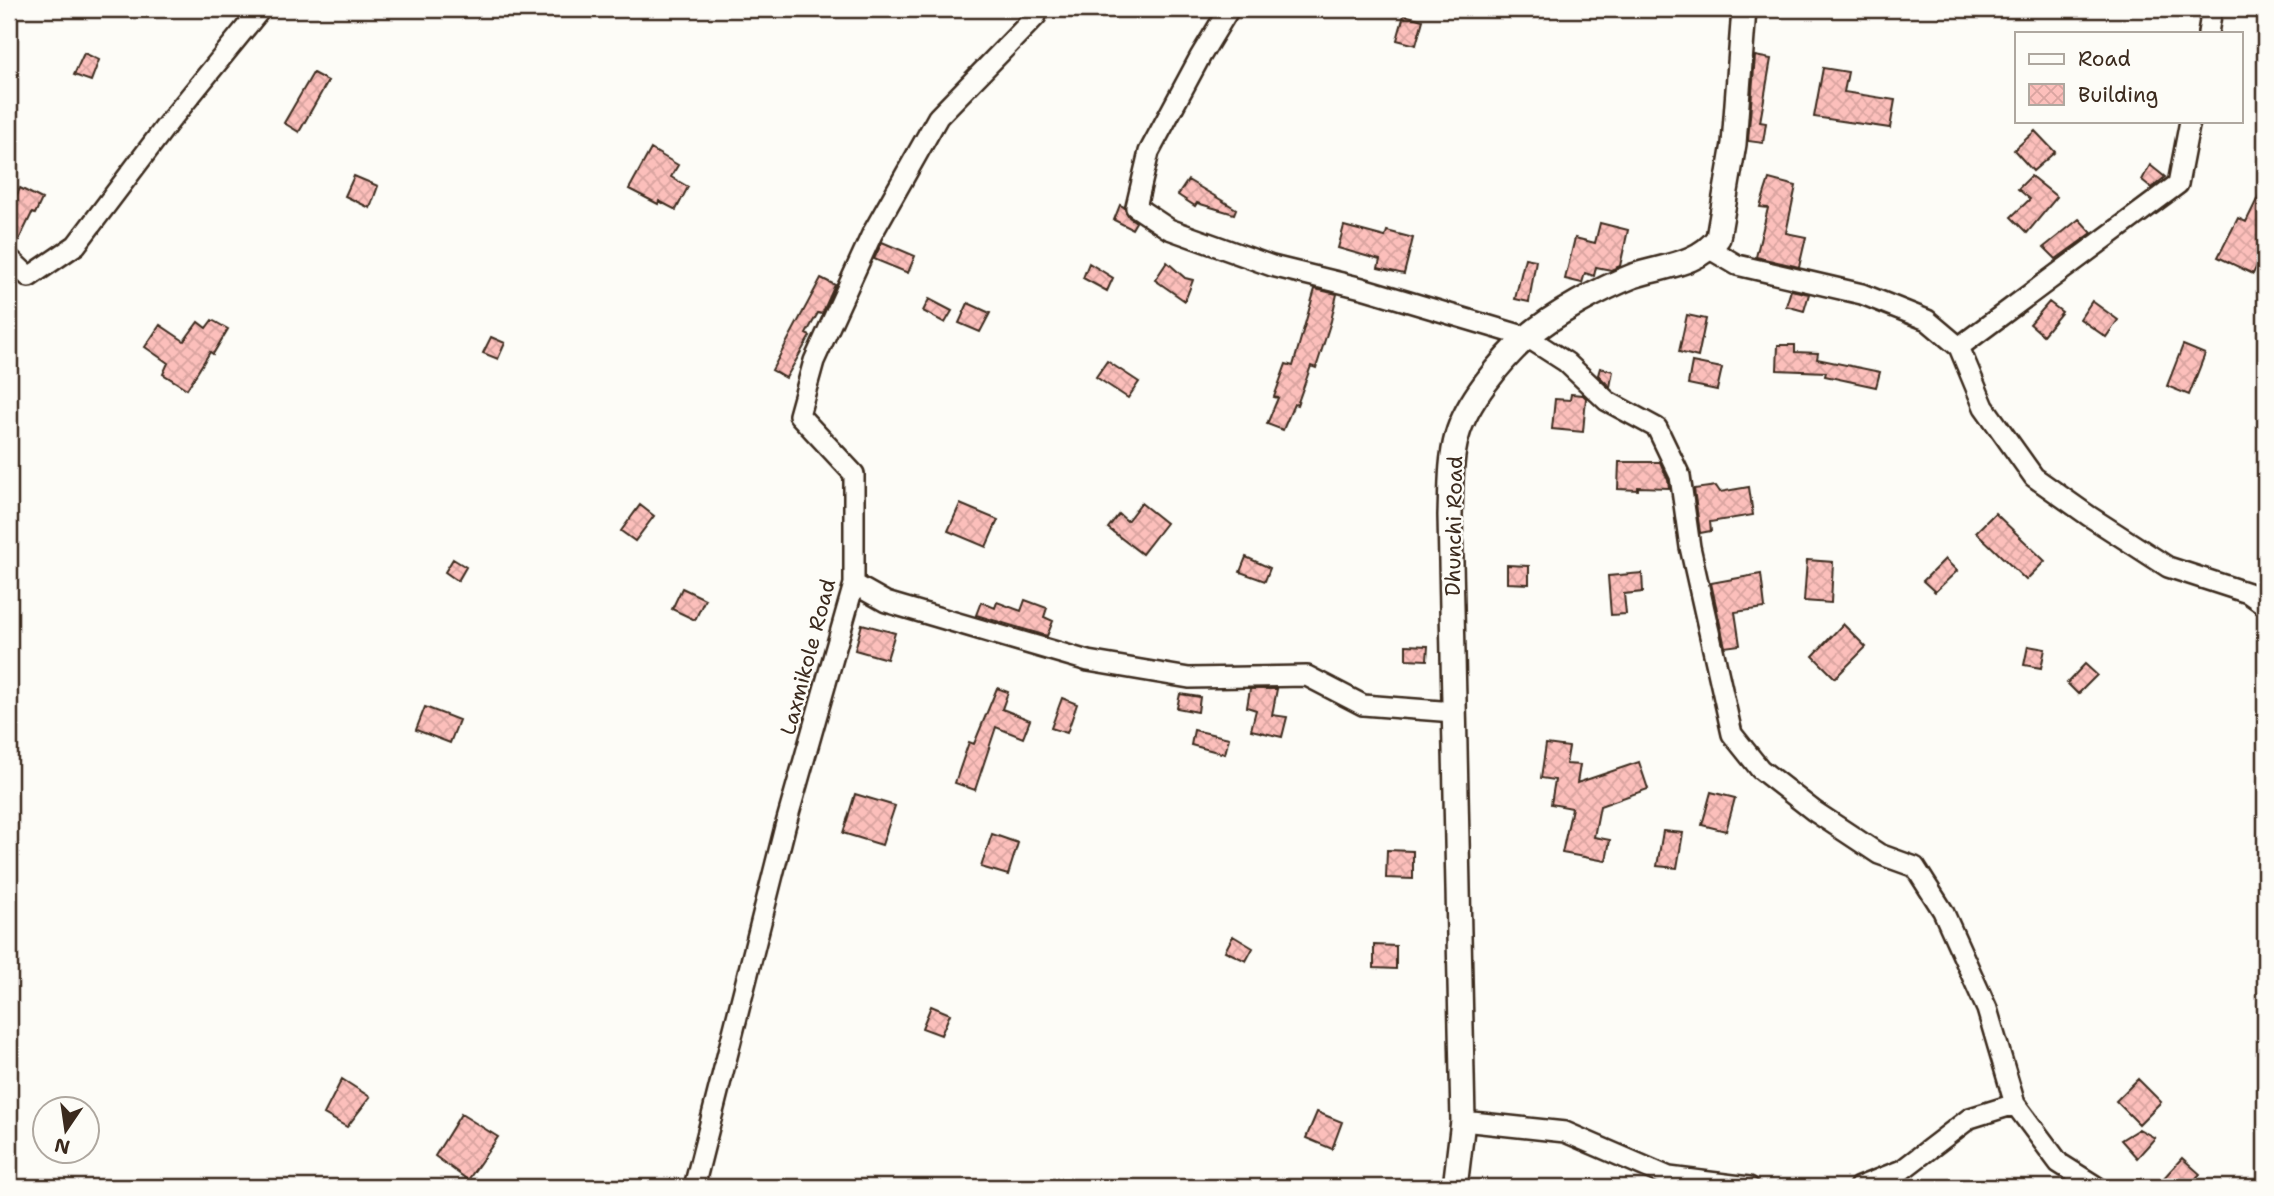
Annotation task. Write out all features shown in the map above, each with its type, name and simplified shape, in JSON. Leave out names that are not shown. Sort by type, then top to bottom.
[{"type":"street","points":[[9,258],[29,277],[76,245],[169,122],[261,9]]},
{"type":"street","name":"Laxmikole Road","points":[[694,1187],[785,827],[854,584],[854,474],[799,415],[814,361],[872,234],[938,117],[1036,16],[1038,9]]},
{"type":"street","points":[[1229,9],[1149,152],[1136,207],[1169,229],[1272,267],[1362,288],[1527,337],[1566,362],[1607,401],[1657,428],[1680,476],[1690,547],[1732,734],[1760,769],[1814,811],[1879,854],[1915,867],[1943,911],[1987,1009],[2015,1104],[2059,1163],[2096,1187]]},
{"type":"street","points":[[1744,9],[1734,144],[1718,238],[1710,250],[1737,265],[1862,294],[1927,320],[1959,347],[1984,407],[2034,477],[2168,566],[2248,593],[2265,606]]},
{"type":"street","points":[[2208,32],[2213,9]]},
{"type":"street","points":[[1959,347],[2178,184],[2190,122]]},
{"type":"street","name":"Dhunchi Road","points":[[1455,1187],[1463,1121],[1450,515],[1451,474],[1457,436],[1468,408],[1493,374],[1527,337],[1595,295],[1632,277],[1698,257],[1710,250]]},
{"type":"street","points":[[854,584],[886,602],[1088,661],[1189,678],[1307,676],[1363,705],[1454,712]]},
{"type":"street","points":[[1858,1187],[1902,1170],[1970,1118],[2015,1104]]},
{"type":"street","points":[[1463,1121],[1565,1132],[1669,1177],[1749,1187]]},
{"type":"building","points":[[1404,15],[1423,20],[1416,45],[1397,40]]},
{"type":"building","points":[[84,53],[99,60],[91,81],[74,75]]},
{"type":"building","points":[[1755,56],[1771,59],[1760,122],[1766,123],[1763,143],[1748,141]]},
{"type":"building","points":[[1823,68],[1848,72],[1844,92],[1895,100],[1890,128],[1814,117]]},
{"type":"building","points":[[313,73],[328,81],[299,132],[284,123]]},
{"type":"building","points":[[2035,131],[2055,152],[2033,171],[2014,150]]},
{"type":"building","points":[[651,149],[678,165],[671,177],[688,187],[676,210],[629,189]]},
{"type":"building","points":[[2150,165],[2165,177],[2152,188],[2142,180]]},
{"type":"building","points":[[354,176],[378,186],[370,208],[345,196]]},
{"type":"building","points":[[2031,176],[2057,197],[2027,233],[2011,217],[2030,199],[2018,189]]},
{"type":"building","points":[[1769,179],[1796,186],[1786,233],[1806,237],[1799,267],[1756,257],[1768,208],[1760,207]]},
{"type":"building","points":[[1188,180],[1236,209],[1234,214],[1197,203],[1195,206],[1178,195]]},
{"type":"building","points":[[2265,183],[2265,249],[2253,274],[2218,257],[2238,218],[2246,222]]},
{"type":"building","points":[[20,188],[42,199],[15,248],[9,246],[9,221],[17,205],[13,203]]},
{"type":"building","points":[[1120,205],[1136,222],[1132,229],[1114,220]]},
{"type":"building","points":[[2079,219],[2092,233],[2056,259],[2044,247]]},
{"type":"building","points":[[1600,223],[1628,230],[1620,266],[1611,270],[1596,267],[1594,276],[1585,273],[1582,283],[1565,279],[1575,238],[1595,243]]},
{"type":"building","points":[[1344,226],[1385,237],[1387,231],[1413,238],[1404,274],[1378,268],[1380,260],[1338,248]]},
{"type":"building","points":[[882,242],[915,256],[908,273],[874,259]]},
{"type":"building","points":[[1525,258],[1536,260],[1529,302],[1515,299]]},
{"type":"building","points":[[1167,262],[1185,278],[1193,280],[1185,301],[1155,280]]},
{"type":"building","points":[[1089,263],[1113,278],[1107,291],[1083,278]]},
{"type":"building","points":[[821,278],[835,285],[822,314],[818,313],[806,334],[810,336],[786,378],[772,370]]},
{"type":"building","points":[[1315,289],[1337,294],[1331,321],[1316,368],[1311,366],[1297,405],[1294,404],[1283,430],[1267,424],[1278,398],[1274,397],[1286,364],[1293,366]]},
{"type":"building","points":[[1791,290],[1809,294],[1804,311],[1786,306]]},
{"type":"building","points":[[929,299],[952,311],[945,323],[923,311]]},
{"type":"building","points":[[2092,301],[2118,320],[2106,337],[2080,319]]},
{"type":"building","points":[[2049,302],[2062,312],[2043,335],[2030,324]]},
{"type":"building","points":[[968,303],[990,313],[980,332],[959,323]]},
{"type":"building","points":[[1687,315],[1706,319],[1698,357],[1679,352]]},
{"type":"building","points":[[212,320],[228,329],[187,389],[163,374],[168,363],[145,347],[160,325],[184,341],[198,322],[206,328]]},
{"type":"building","points":[[491,337],[505,343],[498,359],[483,353]]},
{"type":"building","points":[[1778,345],[1795,345],[1795,352],[1818,353],[1817,359],[1880,372],[1876,387],[1825,376],[1826,372],[1777,370]]},
{"type":"building","points":[[2183,345],[2205,354],[2189,395],[2167,386]]},
{"type":"building","points":[[1107,361],[1139,382],[1128,398],[1096,377]]},
{"type":"building","points":[[1692,362],[1722,368],[1717,390],[1688,384]]},
{"type":"building","points":[[1600,368],[1613,371],[1610,387],[1598,375]]},
{"type":"building","points":[[1571,394],[1583,395],[1586,398],[1583,432],[1552,429],[1555,399],[1570,400]]},
{"type":"building","points":[[1619,462],[1660,462],[1669,488],[1618,489]]},
{"type":"building","points":[[1716,486],[1720,492],[1749,487],[1753,515],[1710,522],[1711,531],[1700,533],[1694,489]]},
{"type":"building","points":[[1141,503],[1166,523],[1142,554],[1108,528],[1119,514],[1127,521]]},
{"type":"building","points":[[960,504],[998,520],[986,547],[948,531]]},
{"type":"building","points":[[640,505],[654,516],[635,541],[621,531]]},
{"type":"building","points":[[1995,513],[2045,561],[2026,580],[1976,532]]},
{"type":"building","points":[[1246,557],[1270,568],[1265,581],[1240,572]]},
{"type":"building","points":[[453,559],[466,567],[458,581],[445,572]]},
{"type":"building","points":[[1945,559],[1957,571],[1935,592],[1923,581]]},
{"type":"building","points":[[1807,560],[1833,562],[1831,603],[1804,601]]},
{"type":"building","points":[[1507,565],[1529,566],[1529,584],[1507,583]]},
{"type":"building","points":[[1642,573],[1643,592],[1624,594],[1626,614],[1611,615],[1608,576]]},
{"type":"building","points":[[1761,574],[1765,608],[1735,612],[1740,645],[1725,647],[1711,583]]},
{"type":"building","points":[[682,588],[705,599],[695,620],[672,609]]},
{"type":"building","points":[[1025,600],[1047,608],[1044,617],[1053,621],[1047,636],[976,615],[981,602],[995,608],[997,602],[1021,611]]},
{"type":"building","points":[[862,624],[895,633],[887,659],[855,650]]},
{"type":"building","points":[[1843,624],[1866,647],[1835,678],[1813,656]]},
{"type":"building","points":[[1406,645],[1428,646],[1427,660],[1406,659]]},
{"type":"building","points":[[2028,646],[2045,649],[2041,668],[2024,665]]},
{"type":"building","points":[[2085,664],[2097,675],[2078,694],[2067,683]]},
{"type":"building","points":[[997,688],[1008,692],[1002,709],[1030,720],[1023,738],[996,727],[975,790],[955,783],[969,742],[974,744]]},
{"type":"building","points":[[1250,689],[1277,689],[1272,715],[1287,717],[1282,737],[1251,730],[1256,710],[1247,707]]},
{"type":"building","points":[[1180,694],[1200,697],[1198,712],[1177,708]]},
{"type":"building","points":[[1062,698],[1077,704],[1067,733],[1051,728]]},
{"type":"building","points":[[425,707],[459,720],[450,743],[416,730]]},
{"type":"building","points":[[1194,730],[1229,738],[1225,754],[1191,745]]},
{"type":"building","points":[[1546,744],[1569,747],[1566,764],[1580,765],[1577,783],[1639,762],[1648,789],[1600,806],[1594,837],[1610,840],[1606,861],[1562,853],[1572,808],[1551,804],[1555,780],[1541,778]]},
{"type":"building","points":[[1711,792],[1735,798],[1726,831],[1702,825]]},
{"type":"building","points":[[855,794],[895,806],[882,845],[843,833]]},
{"type":"building","points":[[1663,831],[1683,833],[1677,868],[1657,866]]},
{"type":"building","points":[[992,834],[1018,843],[1008,875],[981,867]]},
{"type":"building","points":[[1387,850],[1413,851],[1413,879],[1386,878]]},
{"type":"building","points":[[1233,936],[1253,948],[1246,961],[1225,951]]},
{"type":"building","points":[[1374,945],[1396,946],[1396,969],[1374,968]]},
{"type":"building","points":[[931,1006],[950,1014],[941,1035],[922,1028]]},
{"type":"building","points":[[342,1079],[370,1097],[347,1127],[324,1114]]},
{"type":"building","points":[[2138,1079],[2161,1102],[2139,1124],[2116,1101]]},
{"type":"building","points":[[1317,1112],[1342,1122],[1332,1149],[1306,1138]]},
{"type":"building","points":[[461,1114],[498,1137],[468,1180],[435,1156]]},
{"type":"building","points":[[2139,1129],[2155,1138],[2137,1158],[2121,1140]]},
{"type":"building","points":[[2182,1158],[2200,1174],[2188,1187],[2170,1187],[2162,1180]]}]
